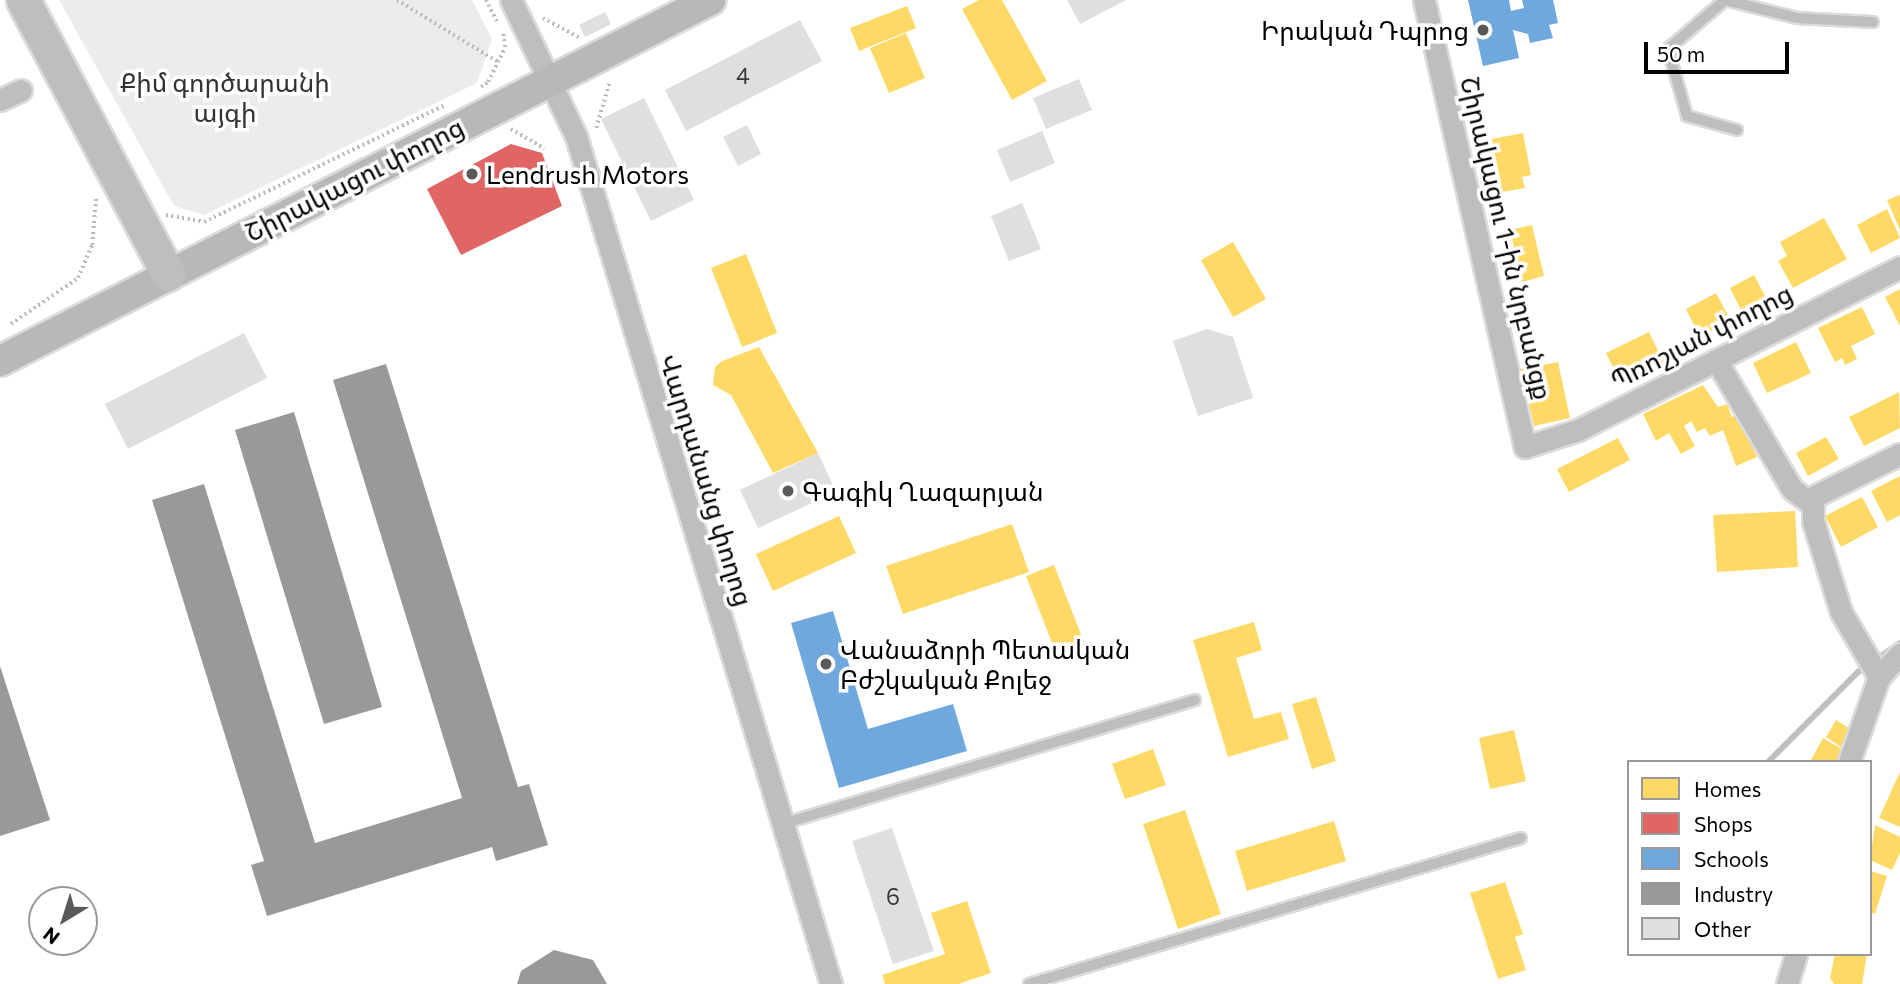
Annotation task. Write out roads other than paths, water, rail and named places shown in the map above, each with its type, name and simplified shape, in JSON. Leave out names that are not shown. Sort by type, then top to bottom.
[{"type":"main road","points":[[23,0],[168,274]]},
{"type":"street","name":"Վարդանանց փողոց","points":[[511,0],[576,136],[831,984]]},
{"type":"street","name":"Շիրակացու փողոց","points":[[0,360],[547,79],[710,0]]},
{"type":"street","name":"Շիրակացու 1-ին նրբանցք","points":[[1424,0],[1525,447]]},
{"type":"street","points":[[0,100],[21,90]]},
{"type":"street","name":"Պռոշյան փողոց","points":[[1525,447],[1578,430],[1900,267]]},
{"type":"street","points":[[1716,360],[1792,489],[1813,505]]},
{"type":"street","points":[[1879,677],[1841,612],[1813,521],[1813,497],[1900,454]]},
{"type":"street","points":[[1850,760],[1879,677],[1900,654]]},
{"type":"street","points":[[1787,984],[1795,956]]},
{"type":"lane","points":[[1737,130],[1688,116],[1668,49],[1725,0],[1797,18],[1873,22]]},
{"type":"lane","points":[[782,824],[1195,700]]},
{"type":"lane","points":[[1029,984],[1521,838]]},
{"type":"waterway","points":[[1770,760],[1858,672],[1900,643]]},
{"type":"place","name":"Իրական Դպրոց","points":[[1483,30]]},
{"type":"place","name":"Lendrush Motors","points":[[472,174]]},
{"type":"place","name":"Գագիկ Ղազարյան","points":[[788,491]]},
{"type":"place","name":"Վանաձորի Պետական Բժշկական Քոլեջ","points":[[826,664]]},
{"type":"park label","name":"Քիմ գործարանի այգի","points":[[225,97]]}]
